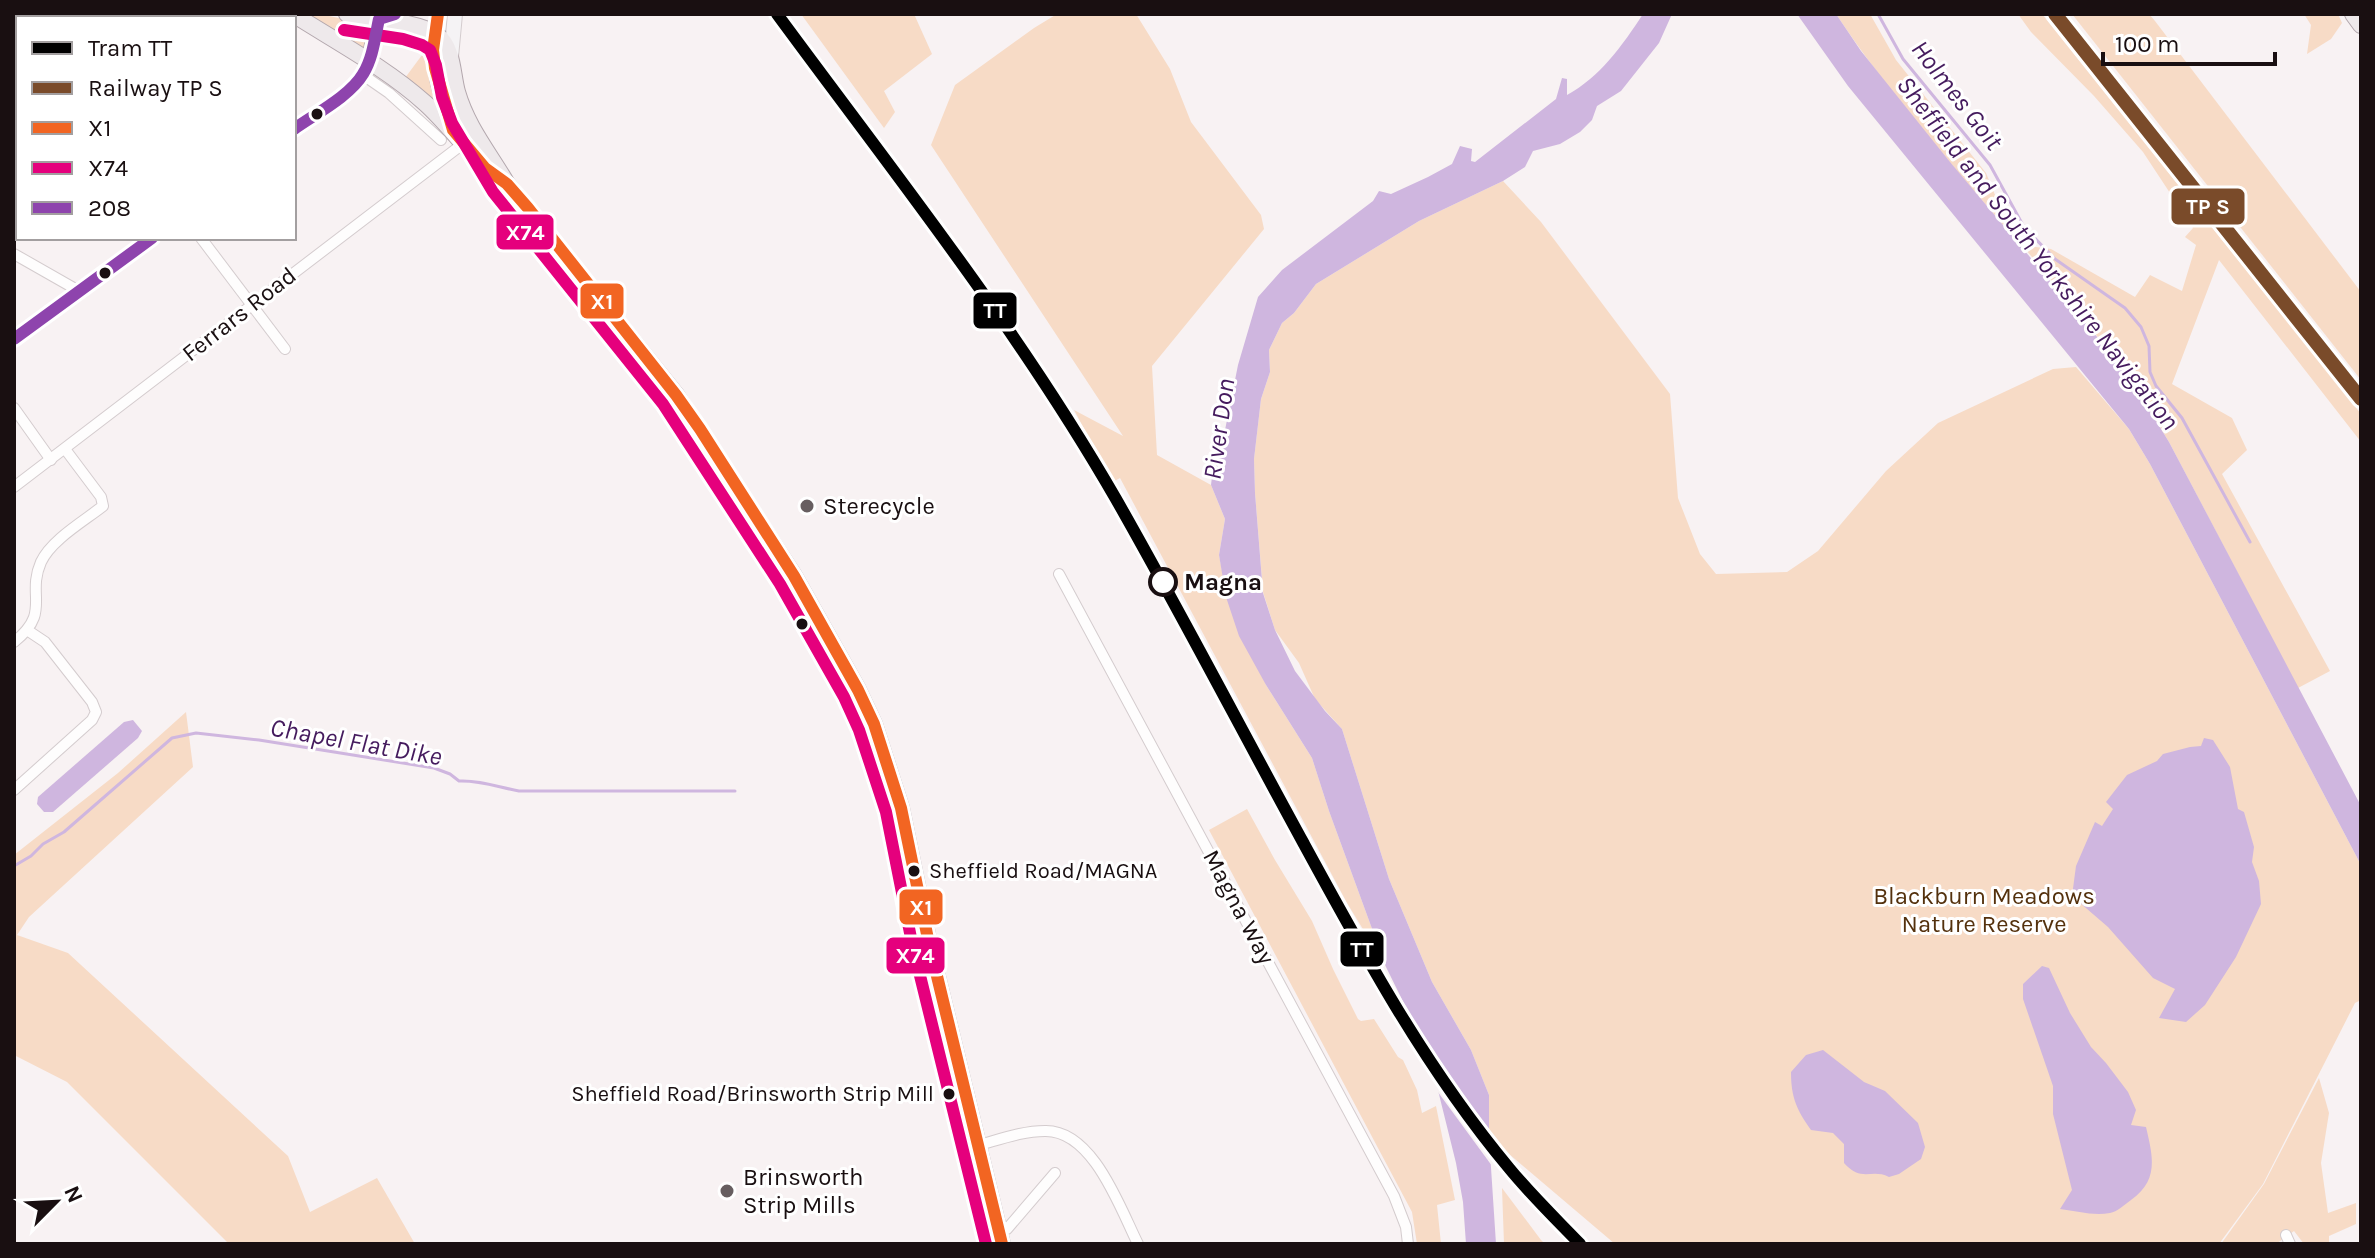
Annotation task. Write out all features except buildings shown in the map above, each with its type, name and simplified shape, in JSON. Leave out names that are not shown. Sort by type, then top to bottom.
[{"type":"main road","points":[[347,14],[387,17],[435,32],[446,46],[465,116],[468,135],[453,138]]},
{"type":"main road","points":[[2353,14],[2361,25]]},
{"type":"main road","points":[[296,16],[366,68],[401,82],[453,138],[507,184]]},
{"type":"main road","points":[[366,68],[387,17]]},
{"type":"main road","points":[[435,32],[435,68],[453,138]]},
{"type":"main road","points":[[465,116],[507,184],[695,422],[794,576],[868,710],[901,808],[928,939],[1001,1237]]},
{"type":"street","points":[[435,32],[438,14]]},
{"type":"street","points":[[450,61],[455,14]]},
{"type":"street","points":[[296,128],[349,90],[366,68]]},
{"type":"street","name":"Ferrars Road","points":[[14,487],[251,303],[453,138]]},
{"type":"street","points":[[14,339],[149,240]]},
{"type":"street","points":[[203,240],[285,349]]},
{"type":"street","points":[[14,254],[79,291]]},
{"type":"street","points":[[14,408],[51,460]]},
{"type":"street","points":[[14,642],[27,630],[37,614],[38,572],[42,559],[51,547],[103,506],[101,497],[65,449]]},
{"type":"street","name":"Magna Way","points":[[1059,574],[1394,1196],[1406,1227],[1408,1244]]},
{"type":"street","points":[[14,790],[92,720],[96,712],[92,702],[45,642],[27,630]]},
{"type":"street","points":[[979,1145],[1048,1130],[1072,1139],[1095,1160],[1138,1244]]},
{"type":"street","points":[[1001,1237],[1055,1173]]},
{"type":"green space","points":[[299,14],[320,14],[371,25],[366,52]]},
{"type":"green space","points":[[801,14],[914,14],[932,54],[884,91],[895,112],[884,128]]},
{"type":"green space","points":[[1057,14],[1136,14],[1170,69],[1191,122],[1261,215],[1264,229],[1152,366],[1157,455],[1211,485],[1225,519],[1219,555],[1223,576],[1266,685],[1312,758],[1386,967],[1347,903],[1120,478],[1113,482],[1074,410],[1123,436],[931,145],[955,85]]},
{"type":"green space","points":[[1836,14],[1870,14],[1896,60],[1986,173],[2011,234],[1898,99]]},
{"type":"green space","points":[[2018,14],[2042,14],[2361,414],[2361,442],[2219,260],[2172,384],[2232,418],[2247,450],[2222,474],[2330,671],[2298,688],[2169,442],[2125,370],[2022,245],[2051,249],[2135,297],[2150,275],[2182,291],[2196,245],[2185,237],[2193,228],[2143,152],[2031,32]]},
{"type":"green space","points":[[2072,14],[2149,14],[2155,21],[2361,292],[2361,380]]},
{"type":"green space","points":[[2304,14],[2338,14],[2342,23],[2331,39],[2307,54],[2311,25]]},
{"type":"green space","points":[[427,38],[441,110],[405,78],[425,51]]},
{"type":"green space","name":"Blackburn Meadows Nature Reserve","points":[[1503,181],[1541,222],[1670,394],[1678,498],[1700,554],[1716,574],[1787,572],[1818,551],[1886,471],[1938,423],[2053,369],[2076,367],[2129,429],[2361,865],[2361,1000],[2355,1003],[2263,1184],[2219,1244],[1615,1244],[1489,1137],[1489,1095],[1471,1050],[1432,982],[1389,879],[1342,729],[1315,699],[1299,663],[1275,630],[1263,592],[1254,459],[1261,399],[1270,372],[1269,350],[1282,323],[1294,313],[1316,284],[1419,221]]},
{"type":"green space","points":[[186,712],[193,767],[29,917],[17,935],[68,953],[288,1156],[310,1212],[377,1178],[415,1244],[229,1244],[67,1082],[14,1055],[14,855],[118,773]]},
{"type":"green space","points":[[1247,809],[1312,921],[1358,1019],[1374,1019],[1403,1060],[1417,1090],[1422,1113],[1436,1106],[1455,1200],[1437,1205],[1441,1244],[1417,1244],[1412,1212],[1209,830]]},
{"type":"green space","points":[[2319,1078],[2329,1113],[2321,1163],[2328,1213],[2356,1203],[2356,1224],[2329,1236],[2329,1244],[2304,1244],[2294,1231],[2276,1244],[2221,1244],[2264,1184]]},
{"type":"green space","points":[[1502,1188],[1541,1240],[1545,1244],[1504,1244]]},
{"type":"shaded area","points":[[1643,14],[1672,14],[1659,43],[1621,91],[1597,106],[1592,120],[1580,132],[1560,144],[1533,151],[1525,167],[1503,181],[1419,221],[1316,284],[1294,313],[1282,323],[1269,350],[1270,372],[1261,399],[1254,459],[1255,493],[1263,593],[1275,630],[1295,671],[1342,729],[1389,879],[1432,982],[1471,1050],[1489,1095],[1496,1244],[1466,1244],[1456,1163],[1429,1054],[1386,967],[1312,758],[1239,636],[1226,597],[1219,555],[1225,519],[1211,485],[1216,443],[1224,435],[1238,365],[1258,297],[1282,270],[1373,201],[1379,191],[1391,194],[1452,164],[1460,146],[1472,149],[1471,161],[1475,162],[1556,99],[1562,78],[1567,79],[1567,95],[1590,79],[1618,49]]},
{"type":"shaded area","points":[[1797,14],[1836,14],[1861,51],[1950,162],[2125,370],[2169,442],[2361,806],[2361,865],[2129,429],[1848,86]]},
{"type":"shaded area","points":[[133,720],[142,731],[138,738],[53,812],[44,812],[37,804],[38,797],[124,722]]},
{"type":"shaded area","points":[[2204,738],[2213,740],[2230,767],[2238,809],[2244,812],[2254,847],[2252,862],[2259,881],[2261,904],[2236,957],[2205,1005],[2186,1022],[2159,1018],[2175,989],[2153,978],[2108,927],[2072,896],[2076,866],[2095,822],[2102,826],[2113,809],[2106,802],[2127,775],[2157,761],[2163,754],[2201,746]]},
{"type":"shaded area","points":[[2042,966],[2049,968],[2070,1013],[2091,1047],[2128,1092],[2136,1110],[2131,1125],[2146,1127],[2152,1158],[2150,1176],[2140,1192],[2113,1212],[2091,1214],[2060,1209],[2072,1190],[2053,1114],[2053,1086],[2023,999],[2023,984]]},
{"type":"shaded area","points":[[1823,1050],[1864,1082],[1885,1091],[1918,1123],[1925,1147],[1921,1159],[1889,1177],[1861,1174],[1844,1163],[1844,1144],[1833,1133],[1811,1130],[1796,1103],[1791,1072],[1806,1055]]},
{"type":"pier","points":[[1434,1059],[1494,1141],[1495,1170],[1432,1084]]},
{"type":"waterway","name":"Holmes Goit","points":[[1878,14],[1903,59],[1990,165],[2024,227],[2055,259],[2125,308],[2141,327],[2149,346],[2150,372],[2156,386],[2182,418],[2250,542]]},
{"type":"waterway","name":"Chapel Flat Dike","points":[[14,866],[64,832],[172,738],[196,733],[434,768],[459,781],[519,791],[735,791]]},
{"type":"tram line","name":"TT","points":[[777,14],[996,312],[1078,435],[1164,585],[1350,928],[1424,1052],[1509,1168],[1580,1244]]},
{"type":"transit line","name":"208","points":[[296,128],[341,97],[357,82],[369,61],[379,19],[395,14]]},
{"type":"transit line","name":"X1","points":[[438,14],[433,50],[435,68],[453,130],[485,168],[507,184],[528,208],[676,395],[794,576],[874,724],[901,808],[928,939],[1002,1244]]},
{"type":"transit line","points":[[2055,14],[2361,399]]},
{"type":"transit line","name":"X74","points":[[344,30],[403,39],[430,50],[452,123],[493,192],[663,404],[780,584],[844,697],[859,730],[886,812],[912,943],[986,1244]]},
{"type":"transit line","name":"208","points":[[14,339],[149,240]]},
{"type":"place","name":"Sterecycle","points":[[807,506]]},
{"type":"place","name":"Magna","points":[[1163,582]]},
{"type":"place","name":"Sheffield Road/MAGNA","points":[[914,871]]},
{"type":"place","name":"Sheffield Road/Brinsworth Strip Mill","points":[[949,1094]]},
{"type":"place","name":"Brinsworth Strip Mills","points":[[727,1191]]},
{"type":"water label","name":"Sheffield and South Yorkshire Navigation","points":[[2038,253]]},
{"type":"water label","name":"River Don","points":[[1219,429]]}]
